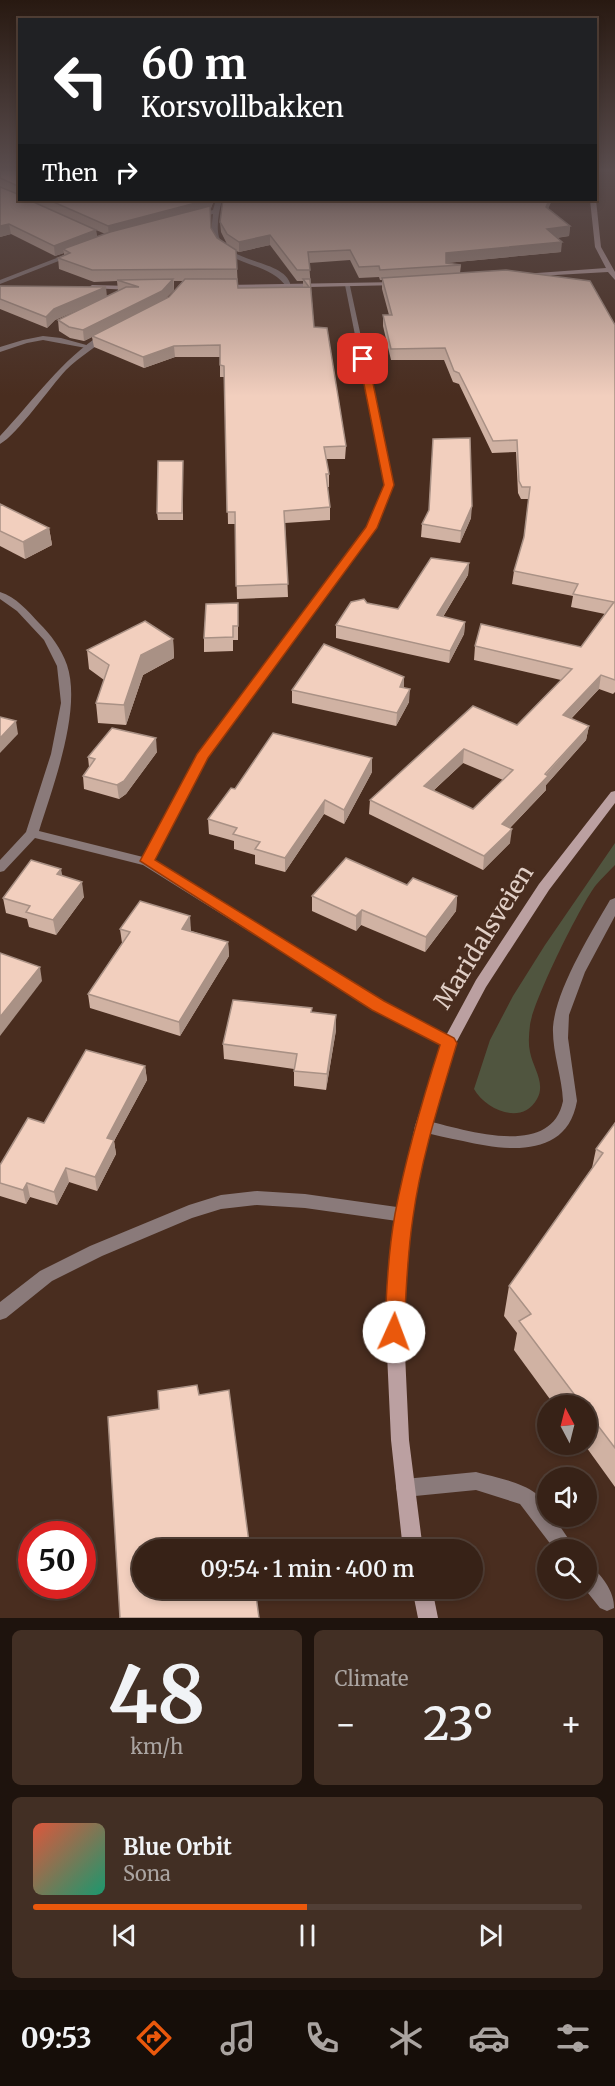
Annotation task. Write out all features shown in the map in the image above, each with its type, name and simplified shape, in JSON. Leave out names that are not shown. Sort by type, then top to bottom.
[{"type":"main road","points":[[598,246],[615,278]]},
{"type":"main road","points":[[514,276],[609,270]]},
{"type":"main road","points":[[213,287],[412,283]]},
{"type":"main road","points":[[0,286],[10,286]]},
{"type":"main road","points":[[87,287],[140,288]]},
{"type":"main road","name":"Maridalsveien","points":[[412,1539],[405,1488],[394,1332],[397,1271],[404,1215],[423,1126],[448,1043],[481,984],[538,895],[615,795]]},
{"type":"main road","points":[[424,1599],[428,1618]]},
{"type":"street","points":[[223,246],[228,251],[281,274],[289,287]]},
{"type":"street","points":[[0,282],[76,252]]},
{"type":"street","points":[[147,861],[202,757],[371,528],[389,485],[347,286]]},
{"type":"street","points":[[0,350],[52,332],[86,346]]},
{"type":"street","points":[[0,441],[52,379],[86,346],[111,332]]},
{"type":"street","points":[[0,595],[21,609],[49,639],[62,666],[66,703],[57,754],[32,833],[0,868]]},
{"type":"street","points":[[32,833],[147,861],[378,1005],[448,1043]]},
{"type":"street","points":[[423,1126],[519,1143],[539,1139],[558,1127],[568,1114],[570,1101],[559,1036],[562,1015],[572,988],[615,903]]},
{"type":"street","points":[[0,1312],[46,1276],[127,1238],[221,1202],[257,1198],[305,1201],[404,1215]]},
{"type":"street","points":[[405,1488],[476,1480],[526,1496],[559,1539]]},
{"type":"street","points":[[597,1589],[607,1601]]},
{"type":"green space","points":[[615,843],[615,865],[589,895],[558,953],[533,1013],[529,1049],[540,1081],[537,1099],[523,1112],[504,1112],[495,1109],[474,1089],[490,1040],[513,996],[545,945]]},
{"type":"building","points":[[73,246],[229,246],[236,250],[237,269],[92,270],[58,258],[70,253],[63,249]]},
{"type":"building","points":[[278,246],[525,246],[446,253],[446,263],[461,265],[380,270],[379,266],[359,267],[350,250],[308,252],[310,270],[297,270]]},
{"type":"building","points":[[506,270],[590,281],[615,325],[615,680],[601,675],[563,715],[589,726],[545,774],[548,776],[502,824],[512,829],[484,856],[370,800],[473,706],[517,725],[572,669],[475,646],[481,624],[581,647],[614,602],[573,594],[578,584],[514,571],[524,537],[530,487],[522,487],[519,481],[517,440],[493,441],[459,373],[454,371],[445,348],[391,349],[383,315],[392,315],[382,278]],"holes":[[[464,749],[513,770],[473,809],[424,786]]]},
{"type":"building","points":[[173,279],[162,291],[83,330],[69,327],[58,320],[126,287],[139,287],[117,280]]},
{"type":"building","points":[[185,279],[237,279],[238,288],[309,287],[303,279],[310,279],[314,327],[327,328],[346,446],[324,447],[329,474],[326,474],[330,507],[284,511],[288,584],[236,586],[235,512],[227,512],[224,366],[220,365],[220,345],[174,346],[143,357],[92,336],[169,297]]},
{"type":"building","points":[[0,286],[106,287],[54,309],[46,317],[0,299]]},
{"type":"building","points":[[470,438],[472,506],[461,531],[422,524],[429,510],[433,439]]},
{"type":"building","points":[[158,461],[183,461],[182,513],[157,513]]},
{"type":"building","points":[[0,504],[49,528],[23,542],[0,531]]},
{"type":"building","points":[[431,558],[469,563],[437,615],[465,622],[450,651],[336,625],[351,602],[364,599],[367,603],[398,609]]},
{"type":"building","points":[[238,603],[238,626],[233,626],[233,637],[204,638],[206,604]]},
{"type":"building","points":[[145,621],[173,639],[141,655],[124,705],[96,703],[109,665],[87,650]]},
{"type":"building","points":[[324,644],[404,677],[400,687],[410,689],[397,713],[292,690]]},
{"type":"building","points":[[0,717],[16,721],[0,738]]},
{"type":"building","points":[[112,728],[156,738],[124,781],[117,785],[83,776],[95,759],[88,757]]},
{"type":"building","points":[[273,733],[372,758],[344,810],[325,800],[285,858],[255,849],[260,842],[233,834],[237,828],[208,819],[231,788],[235,789]]},
{"type":"building","points":[[346,858],[407,885],[413,878],[457,896],[426,937],[362,910],[356,916],[312,896]]},
{"type":"building","points":[[31,860],[61,869],[57,874],[82,882],[53,920],[26,912],[30,906],[3,898]]},
{"type":"building","points":[[140,901],[190,916],[182,929],[228,942],[179,1022],[88,994],[130,932],[120,929]]},
{"type":"building","points":[[0,953],[40,967],[0,1017]]},
{"type":"building","points":[[233,1000],[312,1008],[311,1012],[336,1015],[327,1074],[294,1071],[297,1054],[223,1044]]},
{"type":"building","points":[[86,1050],[145,1066],[107,1138],[114,1140],[95,1177],[66,1168],[54,1192],[27,1183],[23,1190],[0,1183],[0,1165],[28,1118],[44,1123]]},
{"type":"building","points":[[615,1123],[615,1448],[597,1424],[597,1395],[575,1395],[519,1321],[531,1314],[509,1286],[603,1153],[596,1149]]},
{"type":"building","points":[[197,1385],[199,1395],[229,1390],[249,1539],[132,1539],[132,1599],[256,1599],[259,1618],[120,1618],[108,1417],[159,1409],[158,1391]]},
{"type":"route","points":[[363,359],[389,485],[371,528],[202,757],[147,861],[404,1021],[448,1043],[413,1166],[397,1271],[394,1332]]}]
